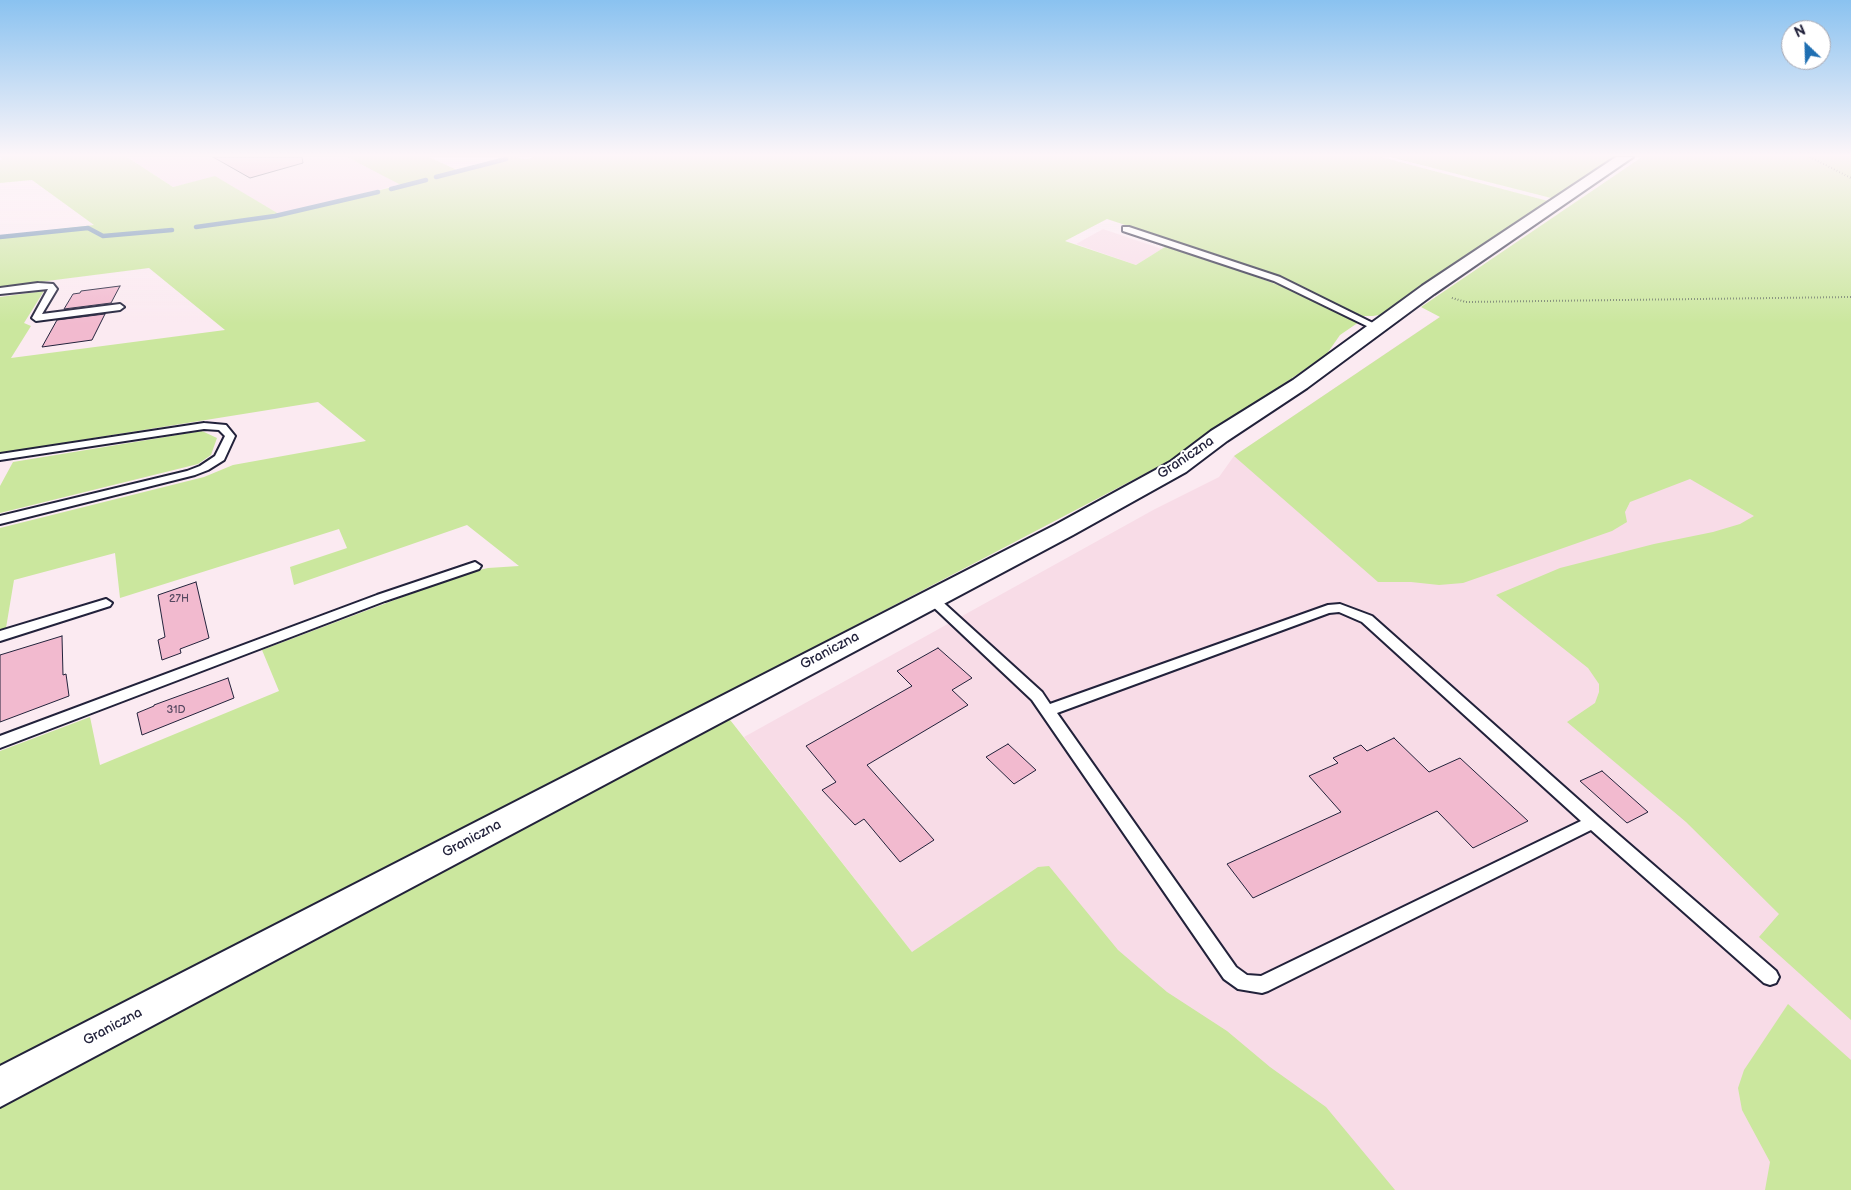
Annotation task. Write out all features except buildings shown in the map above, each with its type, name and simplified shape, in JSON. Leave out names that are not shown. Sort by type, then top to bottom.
[{"type":"street","name":"Graniczna","points":[[0,1087],[1064,530],[1178,467],[1219,436],[1300,384],[1428,290],[1543,213]]},
{"type":"lane","points":[[1126,229],[1277,279],[1378,328]]},
{"type":"lane","points":[[0,291],[50,286],[52,289],[36,318],[120,307]]},
{"type":"lane","points":[[0,457],[204,426],[222,427],[230,436],[220,458],[204,468],[191,473],[0,520]]},
{"type":"lane","points":[[0,742],[372,602],[475,566]]},
{"type":"lane","points":[[931,598],[1036,696],[1230,973],[1244,983],[1262,985],[1594,822]]},
{"type":"lane","points":[[0,636],[106,603]]},
{"type":"lane","points":[[1047,711],[1328,609],[1340,608],[1367,619],[1770,977]]},
{"type":"path","points":[[1428,290],[1466,302],[1851,297]]},
{"type":"shaded area","points":[[1103,229],[1162,249],[1136,265],[1076,244]]},
{"type":"shaded area","points":[[1441,316],[1851,506],[1851,1190],[1098,1190],[744,737],[1155,509],[1219,477],[1234,456]]},
{"type":"green space","points":[[77,213],[1536,213],[1384,314],[1373,316],[1363,316],[1351,311],[1265,271],[1107,219],[1065,241],[1136,265],[1168,245],[1309,296],[1329,309],[1359,322],[1340,335],[1326,355],[1171,460],[0,1074],[0,751],[90,717],[100,765],[279,691],[262,650],[466,573],[488,568],[519,566],[467,525],[294,585],[290,567],[347,548],[339,529],[120,598],[115,553],[14,580],[6,628],[0,630],[0,528],[204,477],[233,465],[366,441],[318,402],[0,453],[0,297],[44,291],[24,323],[31,326],[11,358],[225,330],[149,268],[0,287],[0,236],[94,225]]},
{"type":"green space","points":[[1560,213],[1851,213],[1851,1020],[1759,937],[1779,914],[1686,822],[1567,722],[1595,703],[1599,692],[1599,684],[1588,668],[1496,595],[1560,568],[1654,544],[1713,532],[1740,524],[1754,516],[1690,479],[1630,502],[1625,512],[1627,522],[1612,531],[1463,583],[1439,585],[1411,582],[1378,582],[1234,456],[1440,317],[1421,307]]},
{"type":"green space","points":[[202,431],[217,438],[211,455],[198,464],[0,513],[0,486],[13,462]]},
{"type":"green space","points":[[727,716],[912,952],[1038,867],[1049,866],[1118,950],[1167,992],[1227,1031],[1270,1067],[1326,1107],[1395,1190],[0,1190],[0,1102]]},
{"type":"green space","points":[[1788,1004],[1851,1060],[1851,1190],[1765,1190],[1770,1162],[1742,1110],[1738,1088],[1744,1070]]},
{"type":"waterway","points":[[196,227],[290,213]]},
{"type":"waterway","points":[[0,237],[88,228],[103,236],[172,230]]}]
